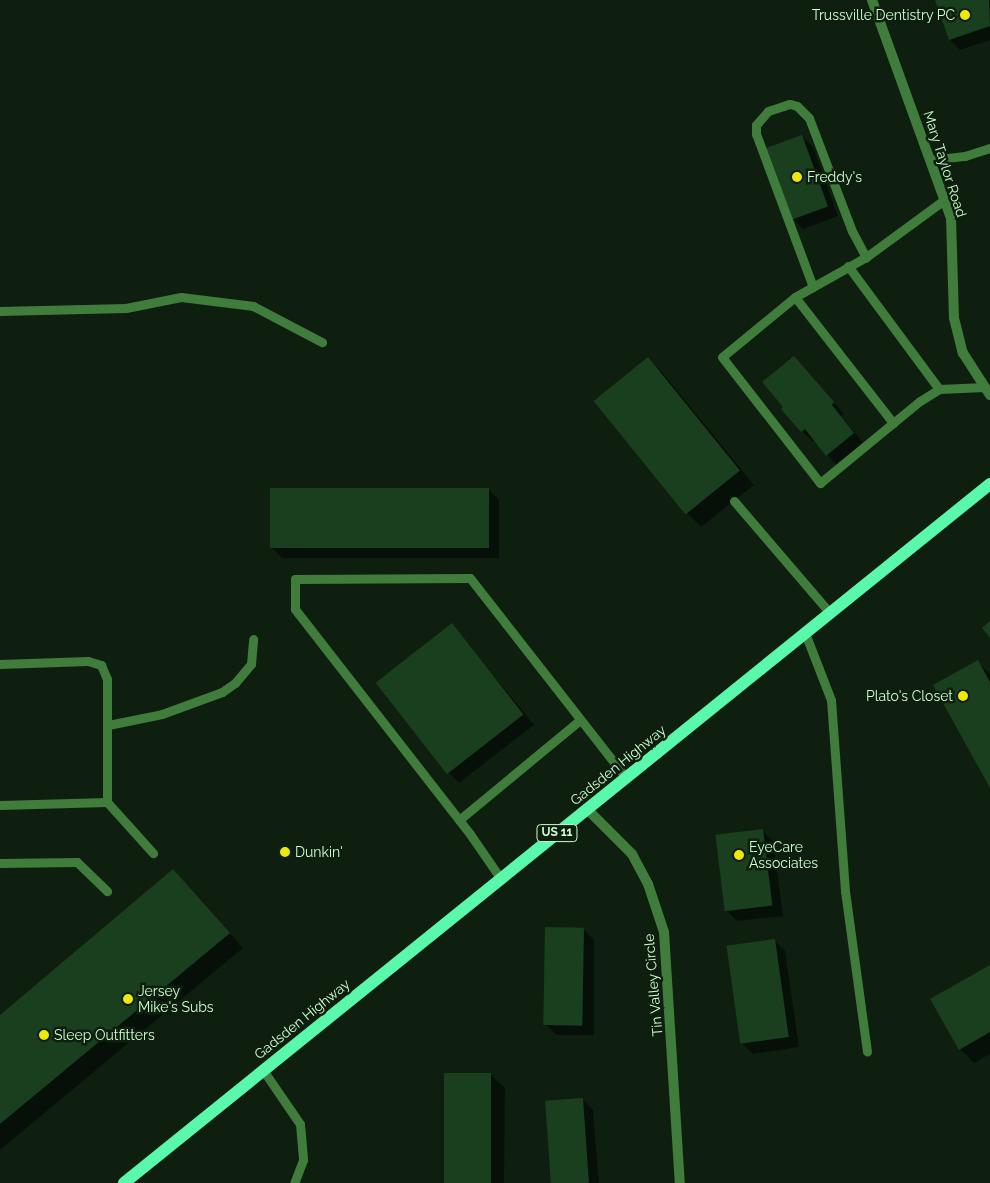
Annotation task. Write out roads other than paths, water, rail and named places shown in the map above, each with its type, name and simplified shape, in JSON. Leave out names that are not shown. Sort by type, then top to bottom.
[{"type":"main road","name":"Gadsden Highway","points":[[124,1183],[990,484]]},
{"type":"street","name":"Mary Taylor Road","points":[[872,0],[951,218],[954,318],[963,354],[987,391]]},
{"type":"street","name":"Tin Valley Circle","points":[[587,809],[632,854],[648,884],[664,932],[680,1183]]},
{"type":"lane","points":[[812,287],[756,134],[756,126],[768,111],[790,104],[804,111],[809,118],[852,231],[866,256]]},
{"type":"lane","points":[[931,160],[965,156],[990,148]]},
{"type":"lane","points":[[944,200],[866,256],[795,297],[722,357],[820,483],[920,401],[939,389],[987,391]]},
{"type":"lane","points":[[848,266],[939,389]]},
{"type":"lane","points":[[0,311],[126,308],[181,297],[253,306],[322,342]]},
{"type":"lane","points":[[795,297],[893,423]]},
{"type":"lane","points":[[734,501],[830,613]]},
{"type":"lane","points":[[500,879],[459,820],[295,609],[295,579],[470,578],[626,778]]},
{"type":"lane","points":[[805,633],[831,700],[846,891],[868,1052]]},
{"type":"lane","points":[[108,725],[162,714],[222,692],[236,683],[251,664],[253,639]]},
{"type":"lane","points":[[0,664],[88,661],[101,665],[107,679],[106,802],[153,853]]},
{"type":"lane","points":[[459,820],[580,720]]},
{"type":"lane","points":[[0,805],[106,802]]},
{"type":"lane","points":[[0,863],[76,862],[107,891]]},
{"type":"lane","points":[[263,1070],[300,1124],[303,1160],[294,1183]]},
{"type":"place","name":"Trussville Dentistry PC","points":[[965,15]]},
{"type":"place","name":"Freddy's","points":[[797,177]]},
{"type":"place","name":"Plato's Closet","points":[[963,696]]},
{"type":"place","name":"Dunkin'","points":[[285,852]]},
{"type":"place","name":"EyeCare Associates","points":[[739,855]]},
{"type":"place","name":"Jersey Mike's Subs","points":[[128,999]]},
{"type":"place","name":"Sleep Outfitters","points":[[44,1035]]}]
